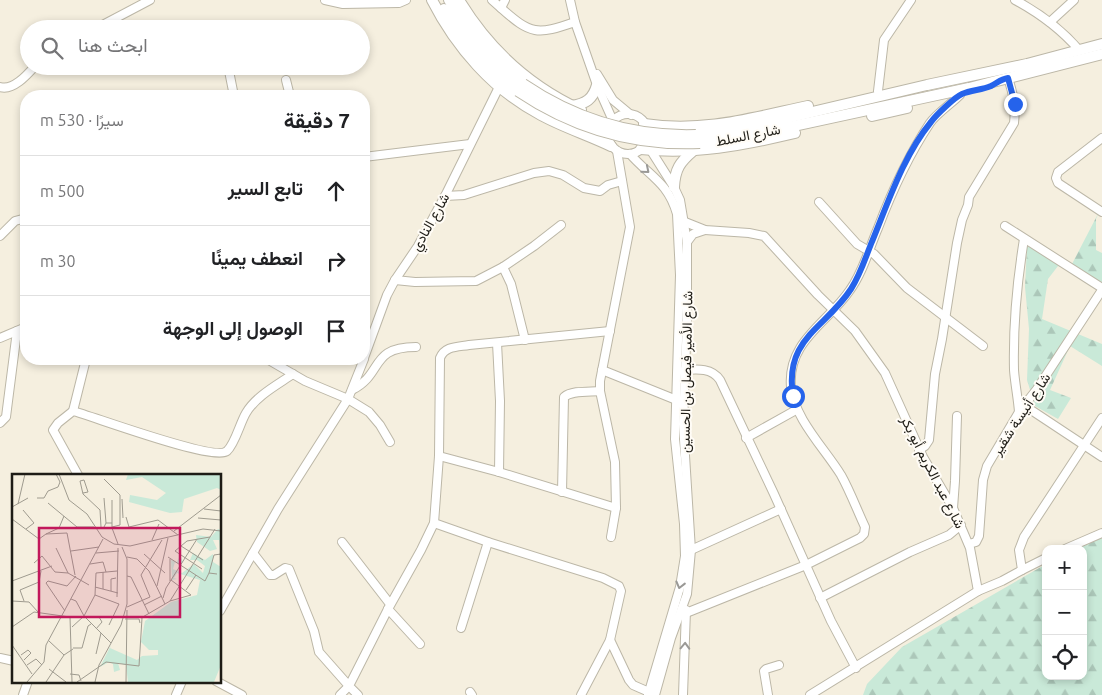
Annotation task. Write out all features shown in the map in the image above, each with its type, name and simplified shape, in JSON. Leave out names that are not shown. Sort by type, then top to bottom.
[{"type":"main road","points":[[432,0],[459,44],[499,87],[540,115],[614,148]]},
{"type":"main road","name":"شارع السلط","points":[[438,0],[459,32],[482,59],[555,114],[593,129],[639,140],[676,143],[709,142],[748,136],[1102,54]]},
{"type":"main road","name":"شارع السلط","points":[[449,0],[484,48],[520,88],[593,121],[650,133],[706,134],[745,128],[875,94]]},
{"type":"main road","points":[[459,0],[471,20],[507,61],[528,78],[571,106],[612,122]]},
{"type":"main road","points":[[644,124],[681,128],[718,125],[875,94],[935,77],[969,76],[1052,58],[1102,44]]},
{"type":"main road","points":[[646,148],[693,151],[751,142],[888,113],[960,95],[992,86],[1004,78]]},
{"type":"main road","points":[[571,106],[587,102],[593,95],[597,85]]},
{"type":"main road","points":[[674,187],[676,169],[683,159],[693,151]]},
{"type":"street","points":[[112,20],[150,0]]},
{"type":"street","points":[[325,0],[343,4],[386,3],[406,0]]},
{"type":"street","points":[[492,0],[503,4],[518,23],[534,30],[552,30],[575,22]]},
{"type":"street","points":[[570,0],[575,22],[612,122]]},
{"type":"street","points":[[875,94],[884,40],[911,0]]},
{"type":"street","points":[[1015,0],[1050,22],[1071,40],[1079,50]]},
{"type":"street","points":[[1050,22],[1074,0]]},
{"type":"street","points":[[588,57],[610,96],[620,108],[638,118],[644,124],[647,135],[646,148],[630,154],[614,148]]},
{"type":"street","points":[[0,88],[4,89],[14,84],[24,75]]},
{"type":"street","points":[[230,75],[233,90]]},
{"type":"street","points":[[919,450],[929,440],[933,384],[962,220],[969,197],[1014,123],[1015,104],[1004,78]]},
{"type":"street","points":[[286,80],[288,90]]},
{"type":"street","name":"شارع النادي","points":[[370,342],[387,295],[418,246],[445,196],[499,87]]},
{"type":"street","points":[[686,613],[806,565],[860,538],[866,531],[842,477],[796,410],[791,376],[796,356],[806,338],[834,310],[855,283],[893,191],[913,149],[931,122],[960,95]]},
{"type":"street","points":[[611,537],[616,508],[614,456],[600,391],[602,370],[630,227],[622,181],[614,148],[608,133],[612,122],[623,115],[631,115]]},
{"type":"street","points":[[1102,138],[1058,172],[1056,178],[1058,183],[1102,212]]},
{"type":"street","points":[[370,156],[470,144]]},
{"type":"street","name":"شارع الأمير فيصل بن الحسين","points":[[646,148],[674,187],[680,200],[687,242],[684,458],[691,550],[686,594],[651,694]]},
{"type":"street","name":"شارع الأمير فيصل بن الحسين","points":[[630,154],[663,185],[674,204],[677,214],[680,275],[675,439],[684,524],[685,556],[680,587],[655,682]]},
{"type":"street","points":[[445,196],[472,193],[542,171],[556,172],[584,188],[600,191],[608,185],[622,181]]},
{"type":"street","points":[[819,202],[854,241],[880,260],[899,280],[944,318],[983,346]]},
{"type":"street","points":[[0,236],[15,220],[20,219]]},
{"type":"street","name":"شارع عبد الكريم أبو بكر","points":[[684,222],[705,230],[764,236],[818,295],[855,331],[885,373],[919,450],[953,508],[969,544],[978,591]]},
{"type":"street","points":[[395,280],[421,282],[476,281],[503,267],[561,225]]},
{"type":"street","points":[[1005,226],[1102,289]]},
{"type":"street","points":[[687,242],[693,234],[705,230]]},
{"type":"street","points":[[1019,412],[1014,373],[1014,343],[1018,283],[1024,239]]},
{"type":"street","points":[[503,267],[511,284],[525,340]]},
{"type":"street","name":"شارع أنيسة شقير","points":[[969,544],[976,542],[979,536],[983,480],[987,466],[1019,412],[1027,403],[1102,289]]},
{"type":"street","points":[[0,338],[20,330]]},
{"type":"street","points":[[0,423],[6,417],[17,331]]},
{"type":"street","points":[[340,695],[349,686],[389,606],[434,523],[440,456],[441,356],[446,350],[451,348],[610,331]]},
{"type":"street","points":[[497,343],[500,401],[498,472]]},
{"type":"street","points":[[352,390],[364,383],[387,352],[397,349],[416,348]]},
{"type":"street","points":[[77,474],[53,430],[58,423],[74,411],[85,365]]},
{"type":"street","points":[[278,365],[348,399],[369,412],[390,442]]},
{"type":"street","name":"شارع النادي","points":[[221,609],[297,479],[348,399],[362,365]]},
{"type":"street","points":[[602,370],[684,403]]},
{"type":"street","points":[[685,370],[705,370],[712,372],[718,377],[781,509],[820,598],[856,668]]},
{"type":"street","points":[[74,411],[142,434],[222,454],[229,449],[249,408],[293,374]]},
{"type":"street","points":[[562,492],[564,397],[572,393],[600,391]]},
{"type":"street","points":[[1018,396],[1102,457]]},
{"type":"street","points":[[746,438],[796,410]]},
{"type":"street","points":[[953,508],[956,481],[957,416]]},
{"type":"street","points":[[1022,570],[1019,555],[1024,537],[1102,418]]},
{"type":"street","points":[[440,456],[616,508]]},
{"type":"street","points":[[691,550],[781,509]]},
{"type":"street","points":[[434,523],[616,583],[621,591],[610,640],[581,695]]},
{"type":"street","points":[[820,598],[910,552],[949,535],[961,525]]},
{"type":"street","points":[[1074,545],[1102,533]]},
{"type":"street","points":[[342,542],[389,606],[420,644]]},
{"type":"street","points":[[461,628],[488,542]]},
{"type":"street","points":[[253,553],[270,575],[276,574],[285,568],[289,569],[314,631],[319,652],[358,695]]},
{"type":"street","points":[[810,695],[978,591],[1042,560]]},
{"type":"street","points":[[683,695],[686,594]]},
{"type":"street","points":[[610,640],[628,680],[633,685],[651,694]]},
{"type":"street","points":[[768,695],[764,671],[779,665]]},
{"type":"street","points":[[23,695],[28,682]]},
{"type":"street","points":[[176,695],[182,682]]},
{"type":"street","points":[[218,682],[242,695]]},
{"type":"green space","points":[[1100,210],[1096,219],[1096,250],[1102,253],[1102,282],[1058,266],[1048,279],[1042,319],[1102,344],[1102,366],[1070,346],[1050,390],[1071,398],[1058,419],[1035,406],[1027,380],[1029,329],[1025,287],[1027,246],[1072,264]]},
{"type":"green space","points":[[1102,538],[1102,695],[863,695],[867,684],[902,647],[1042,566],[1042,680],[1087,680],[1087,545],[1085,545]]},
{"type":"route","points":[[793,396],[791,387],[792,368],[801,346],[818,324],[847,295],[855,283],[901,172],[913,149],[931,122],[960,95],[992,86],[1000,80],[1008,78],[1015,104]]}]
